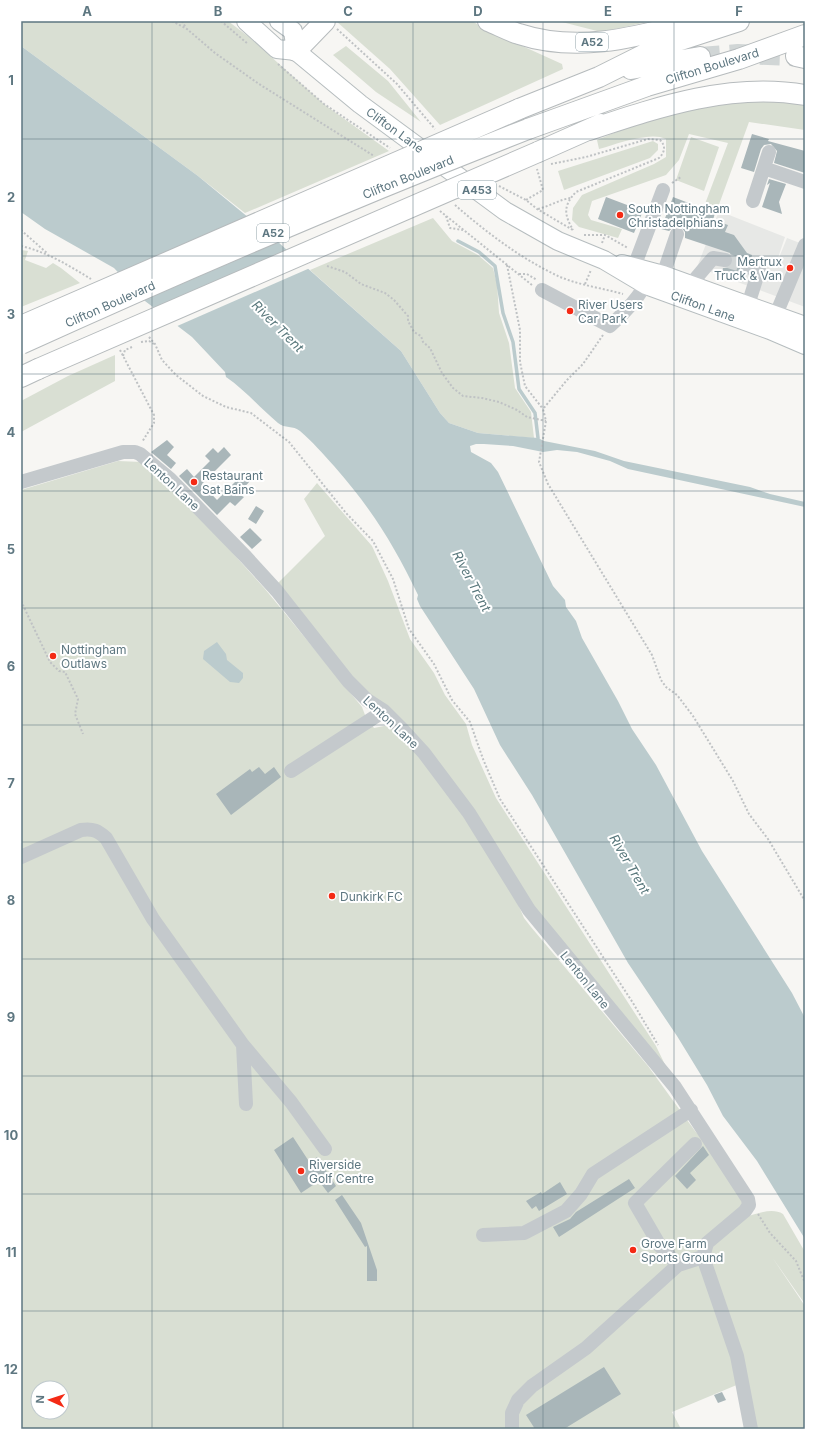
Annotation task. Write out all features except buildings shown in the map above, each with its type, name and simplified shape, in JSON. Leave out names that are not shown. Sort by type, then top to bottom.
[{"type":"highway","name":"A52","points":[[488,21],[520,34],[581,43],[626,39],[698,21]]},
{"type":"highway","name":"Clifton Boulevard","points":[[21,326],[519,109],[600,77],[659,47],[738,21]]},
{"type":"highway","points":[[296,51],[329,23]]},
{"type":"highway","name":"Clifton Boulevard","points":[[21,344],[144,288],[397,180],[528,129],[648,86],[739,59],[805,35]]},
{"type":"highway","points":[[600,77],[640,67],[700,57]]},
{"type":"highway","name":"A52","points":[[30,373],[542,161],[589,130],[739,59]]},
{"type":"highway","points":[[589,130],[660,108],[710,96],[761,92],[805,95]]},
{"type":"main road","points":[[246,21],[277,49],[296,51],[293,31],[279,21]]},
{"type":"main road","name":"Clifton Lane","points":[[296,51],[360,104],[505,211],[558,241],[604,260],[773,322],[805,326]]},
{"type":"main road","name":"Clifton Lane","points":[[604,260],[634,267],[653,277],[691,284],[748,305],[805,345]]},
{"type":"street","points":[[753,201],[769,152]]},
{"type":"street","points":[[764,168],[805,182]]},
{"type":"street","points":[[634,267],[663,190]]},
{"type":"street","points":[[542,290],[610,326],[653,277],[677,234]]},
{"type":"street","points":[[773,322],[801,265],[805,245]]},
{"type":"street","points":[[691,284],[713,258],[726,260]]},
{"type":"street","points":[[748,267],[759,270],[748,305]]},
{"type":"street","name":"Lenton Lane","points":[[21,482],[123,452],[136,452],[170,479],[246,558],[277,591],[348,681],[367,700],[384,712],[424,753],[469,813],[529,910],[675,1087],[748,1199],[748,1206],[745,1211],[707,1243],[703,1256]]},
{"type":"street","points":[[291,771],[384,712]]},
{"type":"street","points":[[21,857],[81,830],[90,828],[97,830],[106,838],[153,919],[243,1045],[291,1102],[324,1149]]},
{"type":"street","points":[[243,1045],[246,1104]]},
{"type":"street","points":[[484,1235],[524,1233],[566,1211],[581,1194],[593,1174],[691,1110]]},
{"type":"street","points":[[678,1265],[660,1246],[635,1203],[695,1144]]},
{"type":"street","points":[[512,1429],[512,1413],[518,1400],[532,1386],[586,1348],[678,1265],[703,1256],[737,1356],[751,1429]]},
{"type":"path","points":[[172,21],[187,29],[215,53],[259,84],[376,158]]},
{"type":"path","points":[[182,21],[187,29]]},
{"type":"path","points":[[329,23],[397,84],[438,132]]},
{"type":"path","points":[[526,200],[543,190],[542,161],[586,157],[648,139],[656,138],[663,142],[665,149],[659,158],[576,192],[571,198],[566,212],[567,218],[574,231]]},
{"type":"path","points":[[494,182],[500,187],[526,200],[537,209],[574,231],[585,235],[605,235],[627,247]]},
{"type":"path","points":[[537,209],[550,207],[565,199],[571,198]]},
{"type":"path","points":[[434,207],[446,215],[530,284],[542,290]]},
{"type":"path","points":[[446,215],[450,228],[464,231]]},
{"type":"path","points":[[21,230],[49,255]]},
{"type":"path","points":[[21,246],[60,260],[92,280]]},
{"type":"path","points":[[528,260],[559,276],[610,290]]},
{"type":"path","points":[[507,264],[520,330],[520,362],[525,386],[543,410],[546,421],[542,434],[540,460],[548,484],[591,558],[652,655],[661,680],[677,695],[693,716],[732,781],[749,814],[768,839],[805,901]]},
{"type":"path","points":[[326,266],[345,272],[361,284],[385,293],[394,300],[408,316],[408,321],[414,332],[420,336],[423,342],[430,348],[442,373],[452,388],[463,396],[499,402],[517,410],[527,417],[546,421]]},
{"type":"path","points":[[543,410],[567,380],[583,364],[610,326]]},
{"type":"path","points":[[136,452],[154,423],[154,415],[122,356],[126,350],[141,342],[149,341],[155,344],[162,360],[176,375],[203,396],[226,408],[251,413],[289,442],[346,513],[373,541],[394,579],[409,629],[434,664],[452,700],[470,722],[483,759],[500,799],[633,1003],[659,1047]]},
{"type":"path","points":[[21,601],[50,662],[59,671],[65,672],[78,699],[75,714],[83,734]]},
{"type":"path","points":[[757,1212],[770,1233],[796,1261],[805,1283]]},
{"type":"shaded area","points":[[21,21],[228,21],[249,37],[325,105],[389,151],[245,213],[198,176],[21,46]]},
{"type":"shaded area","points":[[336,21],[472,21],[487,30],[562,64],[563,69],[440,125],[390,69]]},
{"type":"shaded area","points":[[558,21],[652,21],[601,32]]},
{"type":"shaded area","points":[[346,46],[388,81],[421,122],[376,92],[333,55]]},
{"type":"shaded area","points":[[734,100],[785,101],[805,106],[805,130],[749,122],[717,210],[705,204],[728,143],[689,134],[679,160],[666,175],[592,201],[588,215],[591,220],[622,229],[618,238],[579,227],[572,220],[573,208],[582,195],[654,164],[666,157],[666,139],[659,137],[651,136],[633,139],[599,149],[597,140],[648,119]]},
{"type":"shaded area","points":[[691,137],[719,147],[704,191],[676,180]]},
{"type":"shaded area","points":[[653,141],[658,144],[658,150],[650,158],[564,190],[558,171]]},
{"type":"shaded area","points":[[719,211],[785,237],[774,270],[787,238],[805,245],[805,307],[697,267]]},
{"type":"shaded area","points":[[433,218],[452,241],[478,255],[493,268],[497,284],[499,313],[509,343],[515,388],[531,412],[534,438],[478,433],[449,423],[440,413],[401,351],[310,270]]},
{"type":"shaded area","points":[[21,250],[28,251],[25,260],[46,268],[53,263],[80,283],[21,307]]},
{"type":"shaded area","points":[[115,355],[115,381],[21,432],[21,401],[68,376]]},
{"type":"shaded area","points":[[118,461],[142,462],[213,531],[265,589],[362,707],[365,715],[374,728],[389,725],[427,765],[444,787],[475,833],[518,904],[524,918],[648,1066],[695,1131],[753,1195],[745,1217],[769,1211],[783,1214],[805,1252],[805,1304],[772,1257],[805,1306],[805,1429],[747,1429],[739,1384],[672,1412],[681,1429],[21,1429],[21,490]]},
{"type":"shaded area","points":[[317,483],[372,546],[388,581],[410,639],[434,673],[445,695],[466,724],[472,745],[496,798],[656,1046],[670,1075],[531,904],[468,804],[359,684],[275,586],[325,536],[304,499]]},
{"type":"water","name":"River Trent","points":[[21,46],[198,176],[278,242],[401,351],[440,413],[449,423],[478,433],[538,438],[544,441],[595,451],[624,461],[750,487],[770,494],[805,502],[805,507],[628,469],[610,461],[577,452],[557,450],[543,452],[513,446],[484,444],[470,446],[471,452],[491,463],[498,472],[553,586],[565,600],[566,607],[576,621],[582,638],[618,701],[632,729],[656,765],[702,851],[792,993],[805,1018],[805,1239],[757,1161],[723,1116],[707,1085],[677,1036],[628,963],[532,795],[500,745],[474,689],[420,606],[417,599],[418,595],[400,560],[371,512],[334,466],[305,435],[297,429],[281,425],[271,417],[226,377],[225,372],[192,337],[145,301],[114,268],[45,229],[21,212]]},
{"type":"water","points":[[217,642],[226,654],[227,660],[243,673],[243,678],[239,683],[230,682],[203,659],[204,651]]},
{"type":"pier","points":[[289,249],[310,268],[175,327],[151,310]]},
{"type":"waterway","points":[[458,241],[479,252],[495,266],[503,313],[513,342],[519,389],[535,413],[538,438]]},
{"type":"tunnel","points":[[700,57],[738,54],[796,56]]},
{"type":"tunnel","points":[[725,260],[748,267]]},
{"type":"place","name":"South Nottingham Christadelphians","points":[[620,215]]},
{"type":"place","name":"Mertrux Truck & Van","points":[[790,268]]},
{"type":"place","name":"River Users Car Park","points":[[570,311]]},
{"type":"place","name":"Restaurant Sat Bains","points":[[194,482]]},
{"type":"place","name":"Nottingham Outlaws","points":[[53,656]]},
{"type":"place","name":"Dunkirk FC","points":[[332,896]]},
{"type":"place","name":"Riverside Golf Centre","points":[[301,1171]]},
{"type":"place","name":"Grove Farm Sports Ground","points":[[633,1250]]}]
